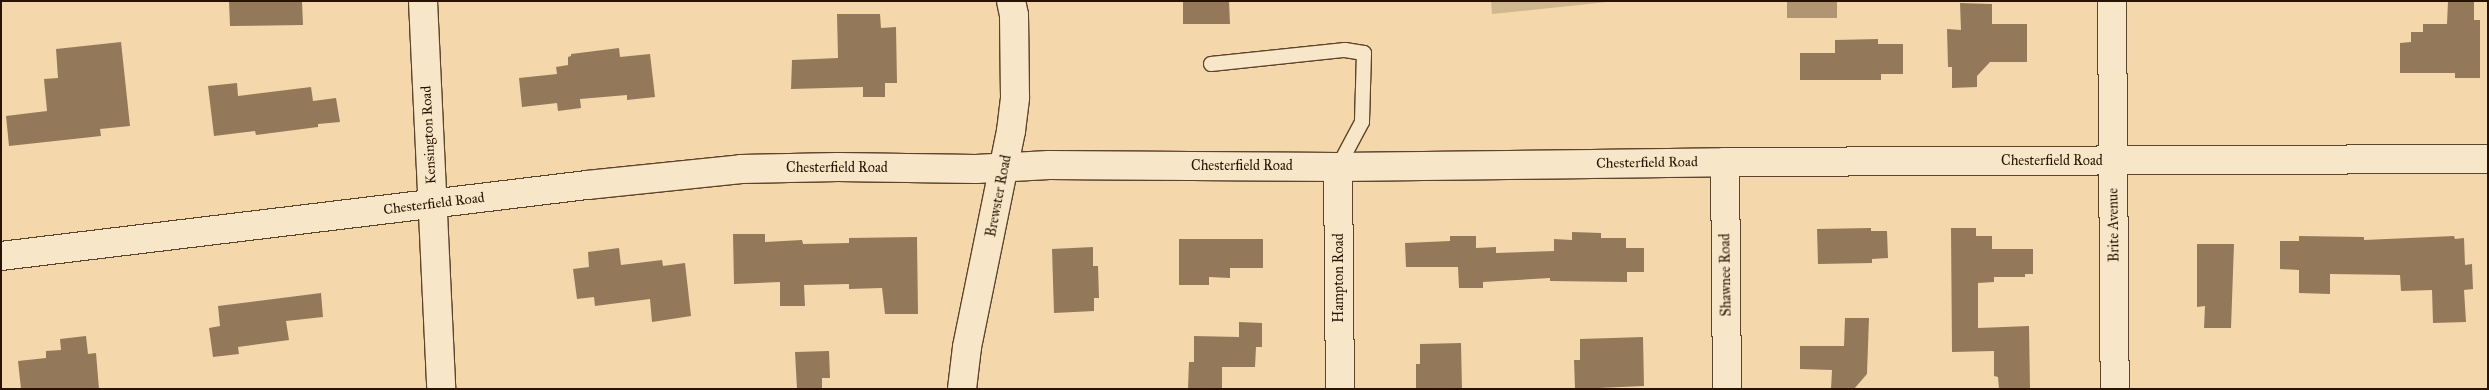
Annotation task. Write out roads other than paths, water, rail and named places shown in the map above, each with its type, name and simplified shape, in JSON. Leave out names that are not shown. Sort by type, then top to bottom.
[{"type":"street","name":"Kensington Road","points":[[423,1],[441,389]]},
{"type":"street","name":"Brewster Road","points":[[962,389],[967,347],[1004,168],[1015,98],[1011,1]]},
{"type":"street","name":"Brite Avenue","points":[[2112,1],[2115,389]]},
{"type":"street","name":"Chesterfield Road","points":[[1,256],[587,185],[741,169],[838,167],[1004,168],[1049,165],[1338,167],[1724,162],[2488,159]]},
{"type":"street","name":"Shawnee Road","points":[[1724,162],[1727,389]]},
{"type":"street","name":"Hampton Road","points":[[1338,167],[1340,389]]},
{"type":"lane","points":[[1211,64],[1345,50],[1364,53],[1362,122],[1338,167]]}]
